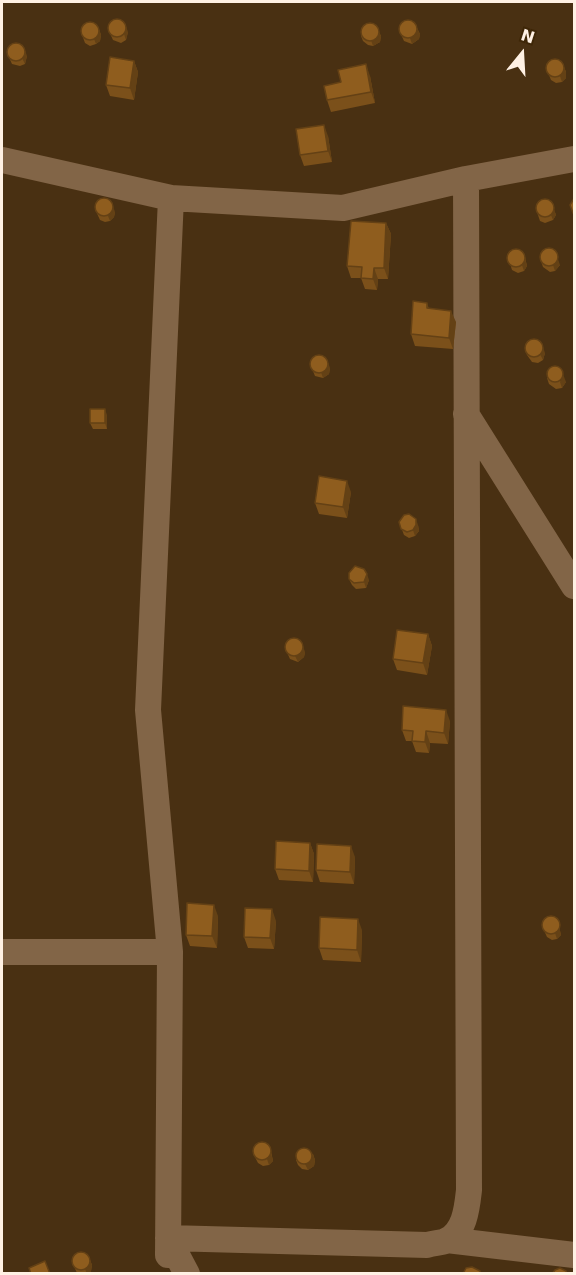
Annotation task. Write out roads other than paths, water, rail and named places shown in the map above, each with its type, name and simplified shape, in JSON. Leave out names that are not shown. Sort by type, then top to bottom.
[{"type":"street","points":[[2,160],[171,198],[344,208],[466,179],[574,159]]},
{"type":"street","points":[[447,1240],[461,1228],[469,1190],[466,179]]},
{"type":"street","points":[[168,1274],[170,952],[148,710],[171,198]]},
{"type":"street","points":[[466,414],[574,586]]},
{"type":"street","points":[[2,952],[170,952]]},
{"type":"street","points":[[168,1238],[427,1245],[447,1240],[574,1255]]},
{"type":"street","points":[[168,1238],[187,1274]]}]
